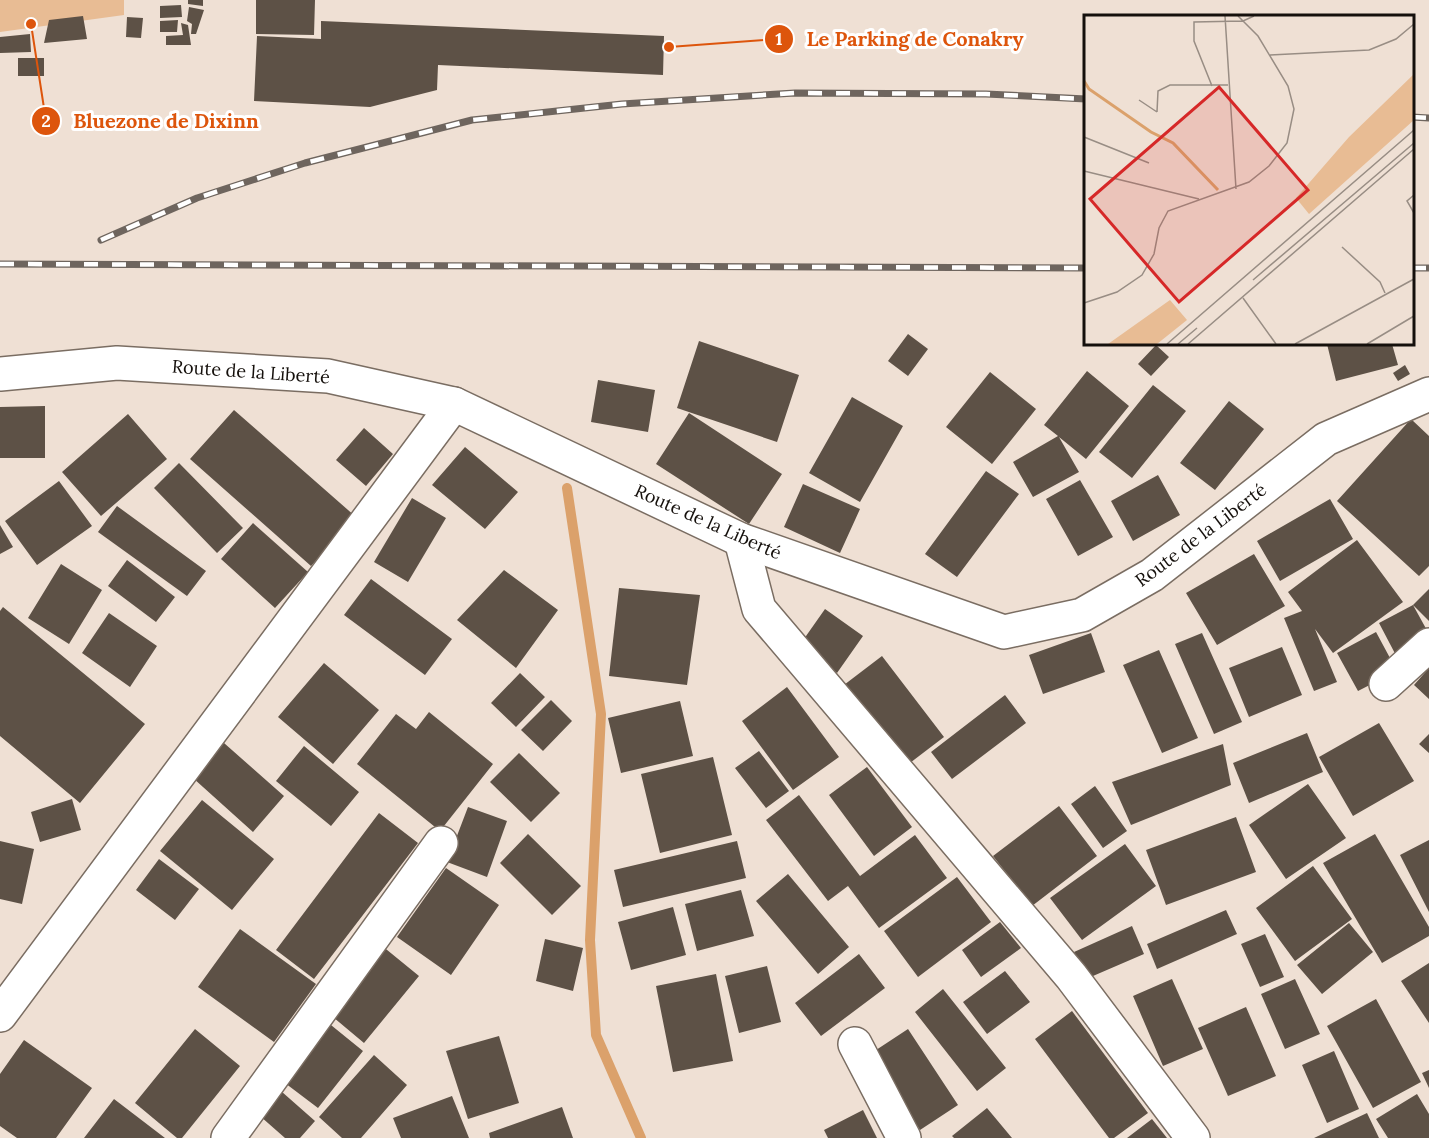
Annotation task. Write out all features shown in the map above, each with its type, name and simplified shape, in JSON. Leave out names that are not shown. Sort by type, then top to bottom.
[{"type":"street","name":"Route de la Liberté","points":[[0,374],[117,363],[328,376],[454,404],[741,540],[1004,632],[1082,615],[1152,575],[1326,440],[1429,394]]},
{"type":"street","points":[[0,1015],[454,404]]},
{"type":"street","points":[[741,540],[759,609],[1071,976],[1193,1138]]},
{"type":"street","points":[[1386,684],[1429,645]]},
{"type":"street","points":[[228,1138],[441,843]]},
{"type":"street","points":[[855,1044],[904,1138]]},
{"type":"shaded area","points":[[0,0],[124,0],[124,15],[0,32]]},
{"type":"building","points":[[188,0],[203,0],[203,6],[188,4]]},
{"type":"building","points":[[256,0],[315,0],[314,35],[256,34]]},
{"type":"building","points":[[181,5],[182,17],[160,18],[160,6]]},
{"type":"building","points":[[189,7],[204,10],[196,34],[191,34],[192,24],[187,21]]},
{"type":"building","points":[[83,16],[87,39],[44,43],[49,20]]},
{"type":"building","points":[[127,17],[143,18],[141,38],[126,37]]},
{"type":"building","points":[[178,20],[177,32],[160,32],[160,21]]},
{"type":"building","points":[[321,21],[664,36],[663,75],[438,65],[437,90],[370,107],[254,101],[257,36],[321,39]]},
{"type":"building","points":[[181,23],[188,25],[191,45],[166,45],[166,36],[183,35]]},
{"type":"building","points":[[30,34],[31,52],[0,53],[0,37]]},
{"type":"building","points":[[18,58],[44,58],[44,76],[18,76]]},
{"type":"building","points":[[908,334],[928,349],[908,376],[888,361]]},
{"type":"building","points":[[699,341],[799,375],[777,442],[677,408]]},
{"type":"building","points":[[1156,345],[1169,357],[1151,376],[1138,364]]},
{"type":"building","points":[[1327,345],[1392,345],[1398,365],[1336,381]]},
{"type":"building","points":[[1405,365],[1410,374],[1398,381],[1393,373]]},
{"type":"building","points":[[1087,371],[1129,406],[1086,459],[1059,437],[1079,472],[1033,497],[1013,462],[1058,436],[1044,425]]},
{"type":"building","points":[[990,372],[1036,409],[992,464],[946,427]]},
{"type":"building","points":[[598,380],[655,390],[648,432],[591,422]]},
{"type":"building","points":[[1153,385],[1186,411],[1132,478],[1099,452]]},
{"type":"building","points":[[852,397],[903,426],[860,502],[809,473]]},
{"type":"building","points":[[1229,401],[1264,429],[1215,490],[1180,463]]},
{"type":"building","points":[[45,406],[45,458],[0,458],[0,407]]},
{"type":"building","points":[[234,410],[356,517],[311,566],[190,459]]},
{"type":"building","points":[[689,413],[782,474],[749,524],[656,464]]},
{"type":"building","points":[[128,414],[167,459],[101,516],[62,472]]},
{"type":"building","points":[[1411,419],[1429,436],[1429,566],[1419,576],[1337,501]]},
{"type":"building","points":[[364,428],[393,454],[366,486],[336,460]]},
{"type":"building","points":[[465,447],[518,492],[485,529],[432,485]]},
{"type":"building","points":[[179,463],[243,528],[217,553],[154,488]]},
{"type":"building","points":[[986,471],[1019,494],[957,577],[925,554]]},
{"type":"building","points":[[1158,475],[1180,515],[1133,541],[1111,501]]},
{"type":"building","points":[[1080,480],[1113,537],[1078,556],[1046,499]]},
{"type":"building","points":[[59,481],[92,526],[37,565],[5,521]]},
{"type":"building","points":[[803,484],[860,509],[840,553],[784,527]]},
{"type":"building","points":[[412,498],[446,518],[408,582],[374,562]]},
{"type":"building","points":[[1330,499],[1353,539],[1280,581],[1257,541]]},
{"type":"building","points":[[117,506],[206,571],[187,596],[98,532]]},
{"type":"building","points":[[253,523],[308,572],[275,608],[221,559]]},
{"type":"building","points":[[0,525],[13,547],[0,554]]},
{"type":"building","points":[[1357,540],[1403,602],[1333,653],[1315,629],[1337,682],[1314,691],[1284,618],[1302,611],[1288,592]]},
{"type":"building","points":[[1254,554],[1285,606],[1217,645],[1186,593]]},
{"type":"building","points":[[127,560],[175,597],[156,622],[108,586]]},
{"type":"building","points":[[61,564],[102,590],[69,644],[28,618]]},
{"type":"building","points":[[504,570],[558,610],[516,668],[457,620]]},
{"type":"building","points":[[371,579],[452,639],[425,675],[344,615]]},
{"type":"building","points":[[619,588],[700,595],[687,685],[609,676]]},
{"type":"building","points":[[1429,589],[1429,621],[1413,605]]},
{"type":"building","points":[[1413,605],[1429,634],[1400,663],[1379,623]]},
{"type":"building","points":[[3,607],[145,724],[80,803],[0,736],[0,611]]},
{"type":"building","points":[[825,609],[863,636],[837,673],[799,646]]},
{"type":"building","points":[[109,613],[157,646],[130,687],[82,653]]},
{"type":"building","points":[[1376,632],[1397,671],[1358,691],[1337,653]]},
{"type":"building","points":[[1091,633],[1105,672],[1043,694],[1029,655]]},
{"type":"building","points":[[1202,633],[1242,722],[1214,734],[1175,644]]},
{"type":"building","points":[[1282,647],[1302,695],[1249,717],[1229,668]]},
{"type":"building","points":[[1159,650],[1198,738],[1162,753],[1123,665]]},
{"type":"building","points":[[882,656],[944,737],[902,769],[840,688]]},
{"type":"building","points":[[324,663],[379,710],[333,764],[278,717]]},
{"type":"building","points":[[1429,668],[1429,699],[1414,685]]},
{"type":"building","points":[[520,673],[545,697],[516,727],[491,703]]},
{"type":"building","points":[[787,687],[839,757],[793,790],[742,721]]},
{"type":"building","points":[[1005,695],[1026,723],[952,779],[931,752]]},
{"type":"building","points":[[551,700],[572,721],[543,751],[521,730]]},
{"type":"building","points":[[680,701],[693,756],[621,773],[608,718]]},
{"type":"building","points":[[429,712],[493,764],[440,831],[357,764],[396,714],[416,729]]},
{"type":"building","points":[[1379,723],[1414,781],[1353,816],[1319,757]]},
{"type":"building","points":[[1307,733],[1323,772],[1249,803],[1233,763]]},
{"type":"building","points":[[1429,734],[1429,753],[1419,744]]},
{"type":"building","points":[[224,743],[284,796],[253,832],[193,778]]},
{"type":"building","points":[[1223,744],[1231,785],[1131,825],[1112,782]]},
{"type":"building","points":[[304,746],[359,792],[331,826],[276,781]]},
{"type":"building","points":[[759,751],[789,791],[766,808],[735,768]]},
{"type":"building","points":[[519,753],[560,793],[531,822],[490,782]]},
{"type":"building","points":[[713,757],[732,835],[660,853],[641,774]]},
{"type":"building","points":[[867,767],[912,827],[874,856],[829,795]]},
{"type":"building","points":[[1308,784],[1346,838],[1286,879],[1249,825]]},
{"type":"building","points":[[1095,786],[1127,831],[1103,848],[1071,804]]},
{"type":"building","points":[[799,795],[860,876],[915,835],[947,878],[879,928],[848,886],[828,901],[766,820]]},
{"type":"building","points":[[72,799],[81,830],[40,842],[31,812]]},
{"type":"building","points":[[202,800],[274,859],[232,910],[160,851]]},
{"type":"building","points":[[1059,806],[1097,856],[1032,906],[993,856]]},
{"type":"building","points":[[468,807],[507,821],[487,877],[447,862]]},
{"type":"building","points":[[379,813],[418,843],[314,979],[276,950]]},
{"type":"building","points":[[1236,817],[1256,872],[1166,905],[1146,850]]},
{"type":"building","points":[[528,834],[581,886],[552,915],[500,863]]},
{"type":"building","points":[[1375,834],[1429,927],[1429,936],[1382,963],[1323,863]]},
{"type":"building","points":[[1429,840],[1429,912],[1400,855]]},
{"type":"building","points":[[0,841],[34,849],[22,904],[0,899]]},
{"type":"building","points":[[737,841],[746,878],[623,907],[614,870]]},
{"type":"building","points":[[1125,844],[1156,886],[1082,940],[1050,898]]},
{"type":"building","points":[[159,859],[199,889],[175,920],[136,890]]},
{"type":"building","points":[[1313,866],[1352,919],[1295,961],[1256,908]]},
{"type":"building","points":[[446,868],[499,905],[451,975],[397,937]]},
{"type":"building","points":[[788,874],[849,947],[818,974],[756,901]]},
{"type":"building","points":[[957,877],[991,922],[918,977],[884,931]]},
{"type":"building","points":[[741,890],[754,936],[697,951],[685,904]]},
{"type":"building","points":[[673,907],[686,955],[631,970],[618,922]]},
{"type":"building","points":[[1226,910],[1237,934],[1157,969],[1147,944]]},
{"type":"building","points":[[1000,922],[1021,948],[981,977],[962,950]]},
{"type":"building","points":[[1349,923],[1373,952],[1322,994],[1297,965]]},
{"type":"building","points":[[1132,926],[1144,954],[1086,979],[1074,952]]},
{"type":"building","points":[[240,929],[316,984],[274,1042],[198,987]]},
{"type":"building","points":[[1265,934],[1284,977],[1260,987],[1241,944]]},
{"type":"building","points":[[545,939],[583,948],[573,991],[536,981]]},
{"type":"building","points":[[381,945],[419,976],[364,1043],[327,1012]]},
{"type":"building","points":[[859,954],[885,988],[821,1036],[795,1003]]},
{"type":"building","points":[[1429,963],[1429,1023],[1401,981]]},
{"type":"building","points":[[767,966],[781,1022],[739,1033],[725,976]]},
{"type":"building","points":[[1005,971],[1030,1002],[987,1034],[963,1002]]},
{"type":"building","points":[[716,974],[733,1061],[673,1072],[656,986]]},
{"type":"building","points":[[1172,979],[1203,1049],[1163,1066],[1133,996]]},
{"type":"building","points":[[1295,979],[1320,1034],[1285,1049],[1261,994]]},
{"type":"building","points":[[943,989],[1006,1068],[977,1091],[915,1012]]},
{"type":"building","points":[[1376,999],[1421,1082],[1373,1108],[1327,1026]]},
{"type":"building","points":[[1246,1007],[1276,1076],[1228,1096],[1198,1028]]},
{"type":"building","points":[[1072,1011],[1148,1113],[1114,1138],[1109,1138],[1035,1039]]},
{"type":"building","points":[[326,1021],[363,1051],[318,1108],[281,1080]]},
{"type":"building","points":[[195,1029],[240,1066],[182,1138],[177,1138],[135,1103]]},
{"type":"building","points":[[908,1029],[958,1105],[920,1130],[870,1054]]},
{"type":"building","points":[[499,1036],[519,1103],[468,1119],[446,1051]]},
{"type":"building","points":[[24,1040],[92,1088],[56,1138],[17,1138],[0,1126],[0,1074]]},
{"type":"building","points":[[1334,1051],[1359,1109],[1327,1123],[1302,1065]]},
{"type":"building","points":[[374,1055],[407,1085],[361,1138],[342,1138],[319,1117]]},
{"type":"building","points":[[1429,1070],[1429,1088],[1422,1073]]},
{"type":"building","points":[[273,1084],[315,1121],[300,1138],[285,1138],[251,1108]]},
{"type":"building","points":[[1417,1094],[1429,1114],[1429,1138],[1388,1138],[1376,1119]]},
{"type":"building","points":[[452,1096],[469,1138],[401,1138],[393,1118]]},
{"type":"building","points":[[114,1099],[165,1138],[84,1138]]},
{"type":"building","points":[[562,1107],[573,1138],[490,1138],[489,1133]]},
{"type":"building","points":[[987,1108],[1012,1138],[954,1138],[952,1136]]},
{"type":"building","points":[[863,1110],[877,1138],[828,1138],[824,1130]]},
{"type":"building","points":[[1367,1113],[1379,1138],[1314,1138]]},
{"type":"building","points":[[1152,1119],[1167,1138],[1127,1138]]},
{"type":"waterway","points":[[567,488],[601,714],[590,940],[596,1035],[641,1138]]},
{"type":"railway","points":[[101,240],[197,198],[305,163],[472,120],[622,104],[795,93],[986,94],[1084,99]]},
{"type":"railway","points":[[1414,117],[1429,118]]},
{"type":"railway","points":[[0,264],[1084,268]]},
{"type":"railway","points":[[1414,268],[1429,268]]},
{"type":"place","name":"Bluezone de Dixinn","points":[[31,24]]},
{"type":"place","name":"Le Parking de Conakry","points":[[669,47]]}]
